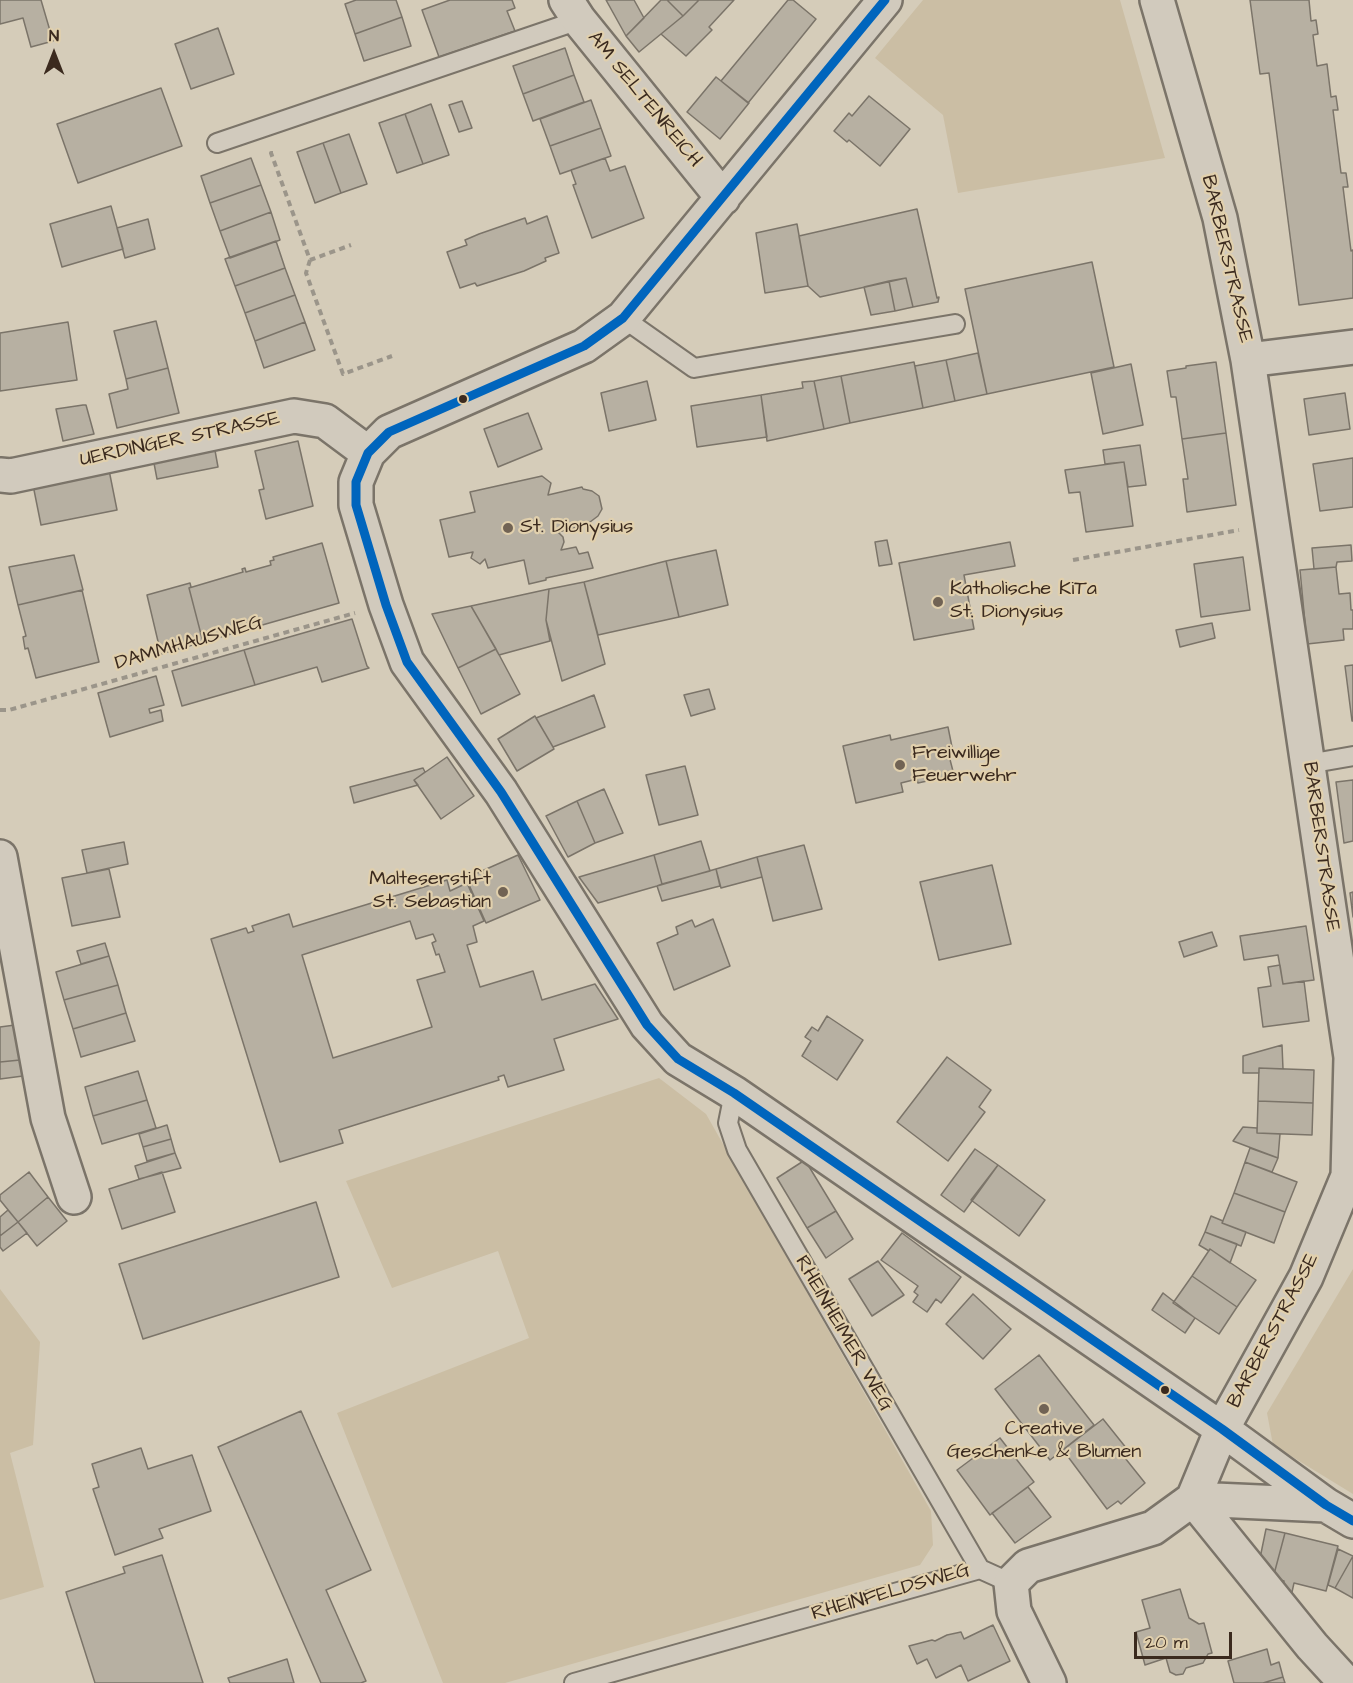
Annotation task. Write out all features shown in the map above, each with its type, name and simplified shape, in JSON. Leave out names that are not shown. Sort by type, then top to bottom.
[{"type":"street","points":[[885,0],[623,318],[584,346],[389,432],[368,453],[356,482],[356,505],[386,605],[407,662],[501,792],[647,1025],[678,1059],[735,1093],[1222,1429],[1339,1513]]},
{"type":"street","name":"BARBERSTRASSE","points":[[1157,0],[1220,218],[1248,360],[1350,1057],[1351,1175],[1306,1276],[1222,1429]]},
{"type":"street","name":"AM SELTENREICH","points":[[573,10],[723,198]]},
{"type":"street","points":[[1248,360],[1353,347]]},
{"type":"street","name":"UERDINGER STRASSE","points":[[0,475],[11,476],[294,416],[325,421],[368,453]]},
{"type":"street","points":[[0,857],[13,998],[74,1197]]},
{"type":"street","points":[[1049,1683],[1014,1611],[1011,1582],[1028,1566],[1153,1527],[1193,1499],[1222,1429]]},
{"type":"street","points":[[1193,1499],[1339,1513]]},
{"type":"street","points":[[1193,1499],[1312,1646],[1346,1683]]},
{"type":"lane","points":[[218,143],[573,10]]},
{"type":"lane","points":[[623,318],[694,368],[956,324]]},
{"type":"lane","points":[[1308,764],[1353,756]]},
{"type":"lane","name":"RHEINHEIMER WEG","points":[[735,1093],[728,1123],[736,1150],[980,1569]]},
{"type":"lane","name":"RHEINFELDSWEG","points":[[574,1683],[980,1569],[1011,1582]]},
{"type":"path","points":[[282,150],[271,153],[310,260],[306,273],[343,374],[392,356]]},
{"type":"path","points":[[310,260],[351,245]]},
{"type":"path","points":[[1073,560],[1272,524]]},
{"type":"path","name":"DAMMHAUSWEG","points":[[0,710],[9,710],[386,605]]},
{"type":"shaded area","points":[[923,0],[1120,0],[1165,158],[958,193],[943,115],[875,58]]},
{"type":"shaded area","points":[[659,1078],[706,1114],[931,1511],[933,1545],[920,1565],[505,1683],[443,1683],[337,1413],[529,1338],[498,1251],[392,1288],[346,1181]]},
{"type":"shaded area","points":[[1353,1269],[1353,1494],[1273,1445],[1267,1413]]},
{"type":"shaded area","points":[[0,1289],[40,1342],[33,1445],[10,1453],[44,1587],[0,1600]]},
{"type":"building","points":[[0,0],[41,0],[53,41],[31,47],[23,18],[0,24]]},
{"type":"building","points":[[356,0],[396,0],[402,17],[355,34],[345,4]]},
{"type":"building","points":[[450,0],[512,0],[515,8],[507,11],[515,31],[439,57],[422,10]]},
{"type":"building","points":[[606,0],[634,0],[644,18],[626,36]]},
{"type":"building","points":[[661,0],[667,0],[683,16],[639,52],[626,36]]},
{"type":"building","points":[[667,0],[699,0],[683,16]]},
{"type":"building","points":[[699,0],[734,0],[709,27],[712,30],[686,56],[661,34]]},
{"type":"building","points":[[788,0],[793,0],[816,19],[748,103],[721,81]]},
{"type":"building","points":[[1250,0],[1309,0],[1311,21],[1316,20],[1318,34],[1313,35],[1317,66],[1327,64],[1331,97],[1336,96],[1338,110],[1333,110],[1341,173],[1346,173],[1348,187],[1343,187],[1351,251],[1353,250],[1353,298],[1299,305],[1269,73],[1260,74]]},
{"type":"building","points":[[402,17],[411,46],[364,61],[355,34]]},
{"type":"building","points":[[218,28],[234,74],[191,89],[175,44]]},
{"type":"building","points":[[565,48],[574,75],[523,94],[513,66]]},
{"type":"building","points":[[574,75],[584,102],[533,121],[523,94]]},
{"type":"building","points":[[716,77],[749,103],[720,139],[687,112]]},
{"type":"building","points":[[161,88],[182,146],[78,183],[57,124]]},
{"type":"building","points":[[869,96],[910,129],[880,166],[849,140],[847,142],[834,131],[849,113],[852,116]]},
{"type":"building","points":[[591,100],[601,128],[550,146],[540,119]]},
{"type":"building","points":[[462,101],[472,128],[459,132],[449,105]]},
{"type":"building","points":[[431,104],[449,155],[423,164],[405,114]]},
{"type":"building","points":[[405,114],[423,164],[397,173],[379,123]]},
{"type":"building","points":[[601,128],[611,156],[560,174],[550,146]]},
{"type":"building","points":[[349,134],[367,184],[341,193],[323,143]]},
{"type":"building","points":[[323,143],[341,193],[315,203],[297,152]]},
{"type":"building","points":[[251,158],[261,185],[210,203],[201,176]]},
{"type":"building","points":[[605,158],[610,171],[625,166],[644,218],[592,238],[573,185],[576,184],[571,170]]},
{"type":"building","points":[[261,185],[271,212],[220,231],[210,203]]},
{"type":"building","points":[[111,206],[123,249],[62,267],[50,224]]},
{"type":"building","points":[[917,209],[937,298],[939,297],[938,302],[913,307],[906,278],[820,297],[808,286],[799,236]]},
{"type":"building","points":[[271,212],[280,240],[230,258],[220,231]]},
{"type":"building","points":[[547,216],[559,253],[545,258],[546,261],[524,271],[477,286],[475,283],[460,288],[447,252],[467,245],[465,240],[479,234],[525,218],[527,224]]},
{"type":"building","points":[[148,219],[155,249],[125,258],[117,228]]},
{"type":"building","points":[[797,224],[808,286],[765,293],[756,233]]},
{"type":"building","points":[[276,241],[285,268],[235,286],[225,259]]},
{"type":"building","points":[[1092,262],[1114,367],[987,394],[965,289]]},
{"type":"building","points":[[285,268],[295,295],[245,313],[235,286]]},
{"type":"building","points":[[906,278],[913,307],[895,311],[889,281]]},
{"type":"building","points":[[889,281],[895,311],[871,315],[864,287]]},
{"type":"building","points":[[295,295],[305,322],[255,341],[245,313]]},
{"type":"building","points":[[156,321],[168,368],[126,379],[114,331]]},
{"type":"building","points":[[68,322],[77,380],[0,391],[0,333]]},
{"type":"building","points":[[305,322],[315,350],[264,368],[255,341]]},
{"type":"building","points":[[978,353],[987,394],[955,401],[946,360]]},
{"type":"building","points":[[946,360],[955,401],[923,408],[915,366]]},
{"type":"building","points":[[914,362],[923,408],[850,423],[841,376]]},
{"type":"building","points":[[1216,362],[1226,433],[1182,439],[1176,397],[1171,397],[1167,371]]},
{"type":"building","points":[[1131,364],[1143,425],[1103,434],[1091,373]]},
{"type":"building","points":[[168,368],[179,413],[117,428],[109,394],[128,389],[126,379]]},
{"type":"building","points":[[841,376],[850,423],[824,429],[814,381]]},
{"type":"building","points":[[647,381],[656,420],[609,431],[601,393]]},
{"type":"building","points":[[814,381],[824,429],[767,441],[761,395],[803,388],[802,382]]},
{"type":"building","points":[[1345,393],[1350,429],[1309,435],[1304,399]]},
{"type":"building","points":[[761,395],[767,437],[697,447],[691,406]]},
{"type":"building","points":[[86,405],[94,434],[63,441],[56,409]]},
{"type":"building","points":[[528,413],[542,449],[498,467],[484,429]]},
{"type":"building","points":[[1226,433],[1236,505],[1187,512],[1183,479],[1188,479],[1182,439]]},
{"type":"building","points":[[298,441],[313,506],[266,519],[259,490],[264,489],[255,451]]},
{"type":"building","points":[[214,445],[218,467],[157,479],[153,458]]},
{"type":"building","points":[[1140,445],[1146,485],[1128,487],[1124,462],[1105,464],[1103,450]]},
{"type":"building","points":[[1353,458],[1353,507],[1320,511],[1313,464]]},
{"type":"building","points":[[1124,462],[1133,526],[1086,532],[1080,492],[1069,493],[1065,470]]},
{"type":"building","points":[[109,470],[117,510],[41,525],[33,485]]},
{"type":"building","name":"St. Dionysius","points":[[542,476],[551,483],[548,495],[582,487],[599,496],[602,509],[598,516],[590,522],[591,524],[558,532],[564,542],[561,550],[576,547],[579,554],[588,552],[593,568],[529,584],[524,560],[488,568],[485,559],[480,564],[471,558],[473,552],[449,557],[440,520],[475,512],[470,492]]},
{"type":"building","points":[[887,540],[892,564],[879,566],[875,542]]},
{"type":"building","name":"Katholische KiTa St. Dionysius","points":[[1010,542],[1015,566],[964,575],[974,629],[914,640],[899,563]]},
{"type":"building","points":[[322,543],[339,603],[203,642],[189,588],[243,572],[242,569],[245,568],[246,572],[271,565],[270,561],[274,560],[273,557]]},
{"type":"building","points":[[1351,545],[1352,561],[1337,562],[1336,567],[1314,569],[1312,548]]},
{"type":"building","points":[[716,550],[728,605],[679,617],[666,561]]},
{"type":"building","points":[[74,555],[83,590],[18,605],[9,567]]},
{"type":"building","points":[[1243,557],[1250,610],[1201,617],[1194,564]]},
{"type":"building","points":[[666,561],[679,617],[598,635],[584,582]]},
{"type":"building","points":[[1336,567],[1339,594],[1350,593],[1353,629],[1343,629],[1344,640],[1307,644],[1300,570]]},
{"type":"building","points":[[584,582],[605,664],[562,681],[546,620],[549,589]]},
{"type":"building","points":[[190,583],[189,588],[203,642],[161,654],[147,595]]},
{"type":"building","points":[[549,589],[546,620],[550,641],[499,655],[471,606]]},
{"type":"building","points":[[82,590],[99,662],[36,678],[28,648],[25,649],[23,637],[26,636],[18,605]]},
{"type":"building","points":[[471,606],[496,649],[458,668],[432,614]]},
{"type":"building","points":[[352,619],[369,668],[322,682],[317,667],[255,685],[244,650]]},
{"type":"building","points":[[1212,623],[1215,638],[1180,647],[1176,630]]},
{"type":"building","points":[[496,649],[520,694],[481,714],[458,668]]},
{"type":"building","points":[[244,650],[255,685],[182,706],[172,671]]},
{"type":"building","points":[[1353,665],[1353,721],[1352,721],[1345,666]]},
{"type":"building","points":[[156,676],[164,705],[149,709],[150,713],[161,710],[163,721],[110,737],[98,693]]},
{"type":"building","points":[[709,689],[715,709],[691,716],[684,695]]},
{"type":"building","points":[[594,695],[605,727],[553,747],[536,718]]},
{"type":"building","points":[[535,716],[554,749],[517,771],[498,739]]},
{"type":"building","name":"Freiwillige Feuerwehr","points":[[948,727],[952,747],[947,748],[954,775],[918,783],[917,779],[901,783],[903,792],[856,803],[843,746],[890,735],[891,740]]},
{"type":"building","points":[[447,757],[474,796],[441,819],[414,780]]},
{"type":"building","points":[[685,766],[698,815],[659,825],[646,775]]},
{"type":"building","points":[[423,768],[425,772],[414,780],[418,785],[354,803],[350,787]]},
{"type":"building","points":[[1353,780],[1353,841],[1344,843],[1336,782]]},
{"type":"building","points":[[604,789],[623,833],[595,843],[577,801]]},
{"type":"building","points":[[577,801],[595,843],[568,857],[546,816]]},
{"type":"building","points":[[701,841],[710,871],[662,884],[654,855]]},
{"type":"building","points":[[124,842],[128,864],[87,873],[82,850]]},
{"type":"building","points":[[804,845],[822,909],[773,921],[757,857]]},
{"type":"building","name":"Malteserstift St. Sebastian","points":[[518,855],[540,900],[486,923],[466,878]]},
{"type":"building","points":[[654,855],[662,884],[657,886],[598,903],[579,877]]},
{"type":"building","points":[[757,857],[762,877],[721,888],[716,869]]},
{"type":"building","points":[[992,865],[1011,944],[939,960],[920,882]]},
{"type":"building","points":[[109,869],[120,917],[72,926],[62,878]]},
{"type":"building","points":[[716,869],[720,886],[662,901],[657,886]]},
{"type":"building","points":[[447,880],[450,891],[467,883],[484,921],[473,926],[477,942],[467,945],[480,987],[533,971],[542,1000],[595,984],[618,1019],[554,1039],[564,1070],[508,1087],[504,1075],[498,1077],[499,1080],[339,1130],[343,1143],[280,1162],[211,939],[246,928],[248,933],[254,931],[252,926],[289,914],[293,927]],"holes":[[[410,921],[416,939],[433,934],[436,941],[432,943],[436,955],[439,954],[445,972],[417,980],[432,1027],[333,1058],[302,955]]]},
{"type":"building","points":[[1353,892],[1353,917],[1350,893]]},
{"type":"building","points":[[713,919],[730,966],[674,990],[657,943],[678,934],[676,927],[692,920],[695,927]]},
{"type":"building","points":[[1306,926],[1314,980],[1283,984],[1278,955],[1244,960],[1240,936]]},
{"type":"building","points":[[1212,932],[1217,946],[1184,957],[1179,942]]},
{"type":"building","points":[[105,943],[109,956],[81,964],[77,951]]},
{"type":"building","points":[[109,956],[118,985],[64,1000],[56,972]]},
{"type":"building","points":[[1280,965],[1283,984],[1304,981],[1309,1021],[1263,1027],[1258,988],[1271,986],[1268,967]]},
{"type":"building","points":[[118,985],[126,1013],[73,1029],[64,1000]]},
{"type":"building","points":[[126,1013],[135,1041],[81,1057],[73,1029]]},
{"type":"building","points":[[827,1016],[863,1040],[837,1080],[802,1056],[811,1041],[805,1037],[812,1027],[818,1031]]},
{"type":"building","points":[[15,1025],[20,1060],[0,1062],[0,1027]]},
{"type":"building","points":[[1282,1045],[1283,1069],[1259,1068],[1259,1073],[1243,1073],[1243,1056]]},
{"type":"building","points":[[947,1057],[991,1090],[979,1107],[985,1112],[948,1161],[897,1122]]},
{"type":"building","points":[[20,1060],[23,1076],[0,1079],[0,1062]]},
{"type":"building","points":[[1259,1068],[1314,1070],[1313,1103],[1258,1101]]},
{"type":"building","points":[[138,1071],[147,1100],[93,1116],[85,1087]]},
{"type":"building","points":[[147,1100],[156,1128],[102,1144],[93,1116]]},
{"type":"building","points":[[1258,1101],[1313,1103],[1312,1135],[1257,1133]]},
{"type":"building","points":[[167,1125],[171,1139],[143,1147],[139,1134]]},
{"type":"building","points":[[1243,1127],[1257,1128],[1257,1133],[1280,1134],[1278,1158],[1233,1141]]},
{"type":"building","points":[[171,1139],[175,1153],[147,1161],[143,1147]]},
{"type":"building","points":[[1250,1148],[1278,1158],[1272,1172],[1245,1162]]},
{"type":"building","points":[[975,1149],[998,1165],[964,1212],[941,1195]]},
{"type":"building","points":[[175,1153],[181,1168],[139,1179],[135,1166]]},
{"type":"building","points":[[805,1160],[836,1211],[807,1228],[777,1178]]},
{"type":"building","points":[[1245,1162],[1297,1182],[1285,1212],[1234,1193]]},
{"type":"building","points":[[998,1165],[1045,1200],[1019,1236],[971,1200]]},
{"type":"building","points":[[29,1172],[48,1197],[18,1222],[0,1200],[0,1195]]},
{"type":"building","points":[[162,1172],[175,1212],[122,1229],[109,1189]]},
{"type":"building","points":[[1234,1193],[1285,1212],[1274,1243],[1222,1223]]},
{"type":"building","points":[[48,1197],[67,1221],[37,1246],[18,1222]]},
{"type":"building","points":[[316,1202],[339,1277],[143,1339],[119,1264]]},
{"type":"building","points":[[8,1210],[18,1222],[0,1236],[0,1217]]},
{"type":"building","points":[[836,1211],[853,1239],[826,1258],[807,1228]]},
{"type":"building","points":[[1211,1216],[1246,1232],[1241,1246],[1205,1232]]},
{"type":"building","points":[[18,1222],[27,1233],[3,1251],[0,1247],[0,1236]]},
{"type":"building","points":[[1205,1232],[1237,1244],[1230,1263],[1210,1249],[1209,1251],[1199,1245]]},
{"type":"building","points":[[902,1233],[961,1277],[941,1303],[936,1299],[927,1312],[913,1302],[918,1295],[914,1292],[918,1286],[881,1260]]},
{"type":"building","points":[[1210,1249],[1256,1280],[1237,1307],[1192,1276]]},
{"type":"building","points":[[878,1261],[904,1295],[872,1316],[849,1279]]},
{"type":"building","points":[[1192,1276],[1237,1307],[1219,1334],[1173,1303]]},
{"type":"building","points":[[1163,1293],[1195,1318],[1185,1333],[1152,1310]]},
{"type":"building","points":[[973,1294],[1011,1329],[983,1359],[946,1324]]},
{"type":"building","points":[[1039,1355],[1094,1425],[1050,1460],[995,1389]]},
{"type":"building","points":[[301,1411],[371,1570],[326,1590],[366,1681],[361,1683],[321,1683],[218,1447]]},
{"type":"building","points":[[1103,1419],[1127,1449],[1121,1453],[1145,1483],[1121,1504],[1118,1501],[1107,1509],[1063,1450]]},
{"type":"building","points":[[1000,1438],[1034,1482],[990,1515],[957,1470]]},
{"type":"building","points":[[141,1448],[148,1469],[192,1455],[211,1511],[159,1529],[163,1538],[115,1555],[93,1489],[99,1487],[92,1464]]},
{"type":"building","points":[[1028,1487],[1051,1517],[1015,1543],[992,1513]]},
{"type":"building","points":[[1266,1529],[1285,1533],[1273,1578],[1259,1563]]},
{"type":"building","points":[[1285,1533],[1338,1546],[1326,1591],[1294,1583],[1292,1592],[1282,1590],[1284,1581],[1273,1578]]},
{"type":"building","points":[[1338,1549],[1353,1556],[1335,1588],[1328,1585]]},
{"type":"building","points":[[162,1555],[203,1683],[95,1683],[66,1592],[125,1573],[123,1567]]},
{"type":"building","points":[[1353,1556],[1353,1598],[1335,1588]]},
{"type":"building","points":[[1180,1589],[1189,1618],[1199,1624],[1204,1623],[1212,1653],[1208,1654],[1203,1663],[1186,1668],[1183,1674],[1176,1675],[1170,1672],[1166,1658],[1145,1665],[1136,1632],[1150,1628],[1142,1600]]},
{"type":"building","points":[[993,1625],[1010,1661],[968,1681],[961,1665],[936,1678],[927,1659],[917,1664],[909,1646],[935,1641],[961,1632],[964,1639]]},
{"type":"building","points":[[1267,1649],[1271,1665],[1279,1662],[1283,1677],[1263,1683],[1234,1683],[1228,1661]]},
{"type":"building","points":[[287,1659],[294,1683],[230,1683],[228,1678]]},
{"type":"building","points":[[1283,1677],[1285,1683],[1263,1683]]},
{"type":"transit line","points":[[885,0],[623,318],[584,346],[389,432],[368,453],[356,482],[356,505],[386,605],[407,662],[501,792],[647,1025],[678,1059],[734,1093],[1222,1429],[1326,1505],[1353,1521]]},
{"type":"place","name":"St. Dionysius","points":[[508,528]]},
{"type":"place","name":"Katholische KiTa St. Dionysius","points":[[938,602]]},
{"type":"place","name":"Freiwillige Feuerwehr","points":[[900,765]]},
{"type":"place","name":"Malteserstift St. Sebastian","points":[[503,892]]},
{"type":"place","name":"Creative Geschenke & Blumen","points":[[1044,1409]]}]
